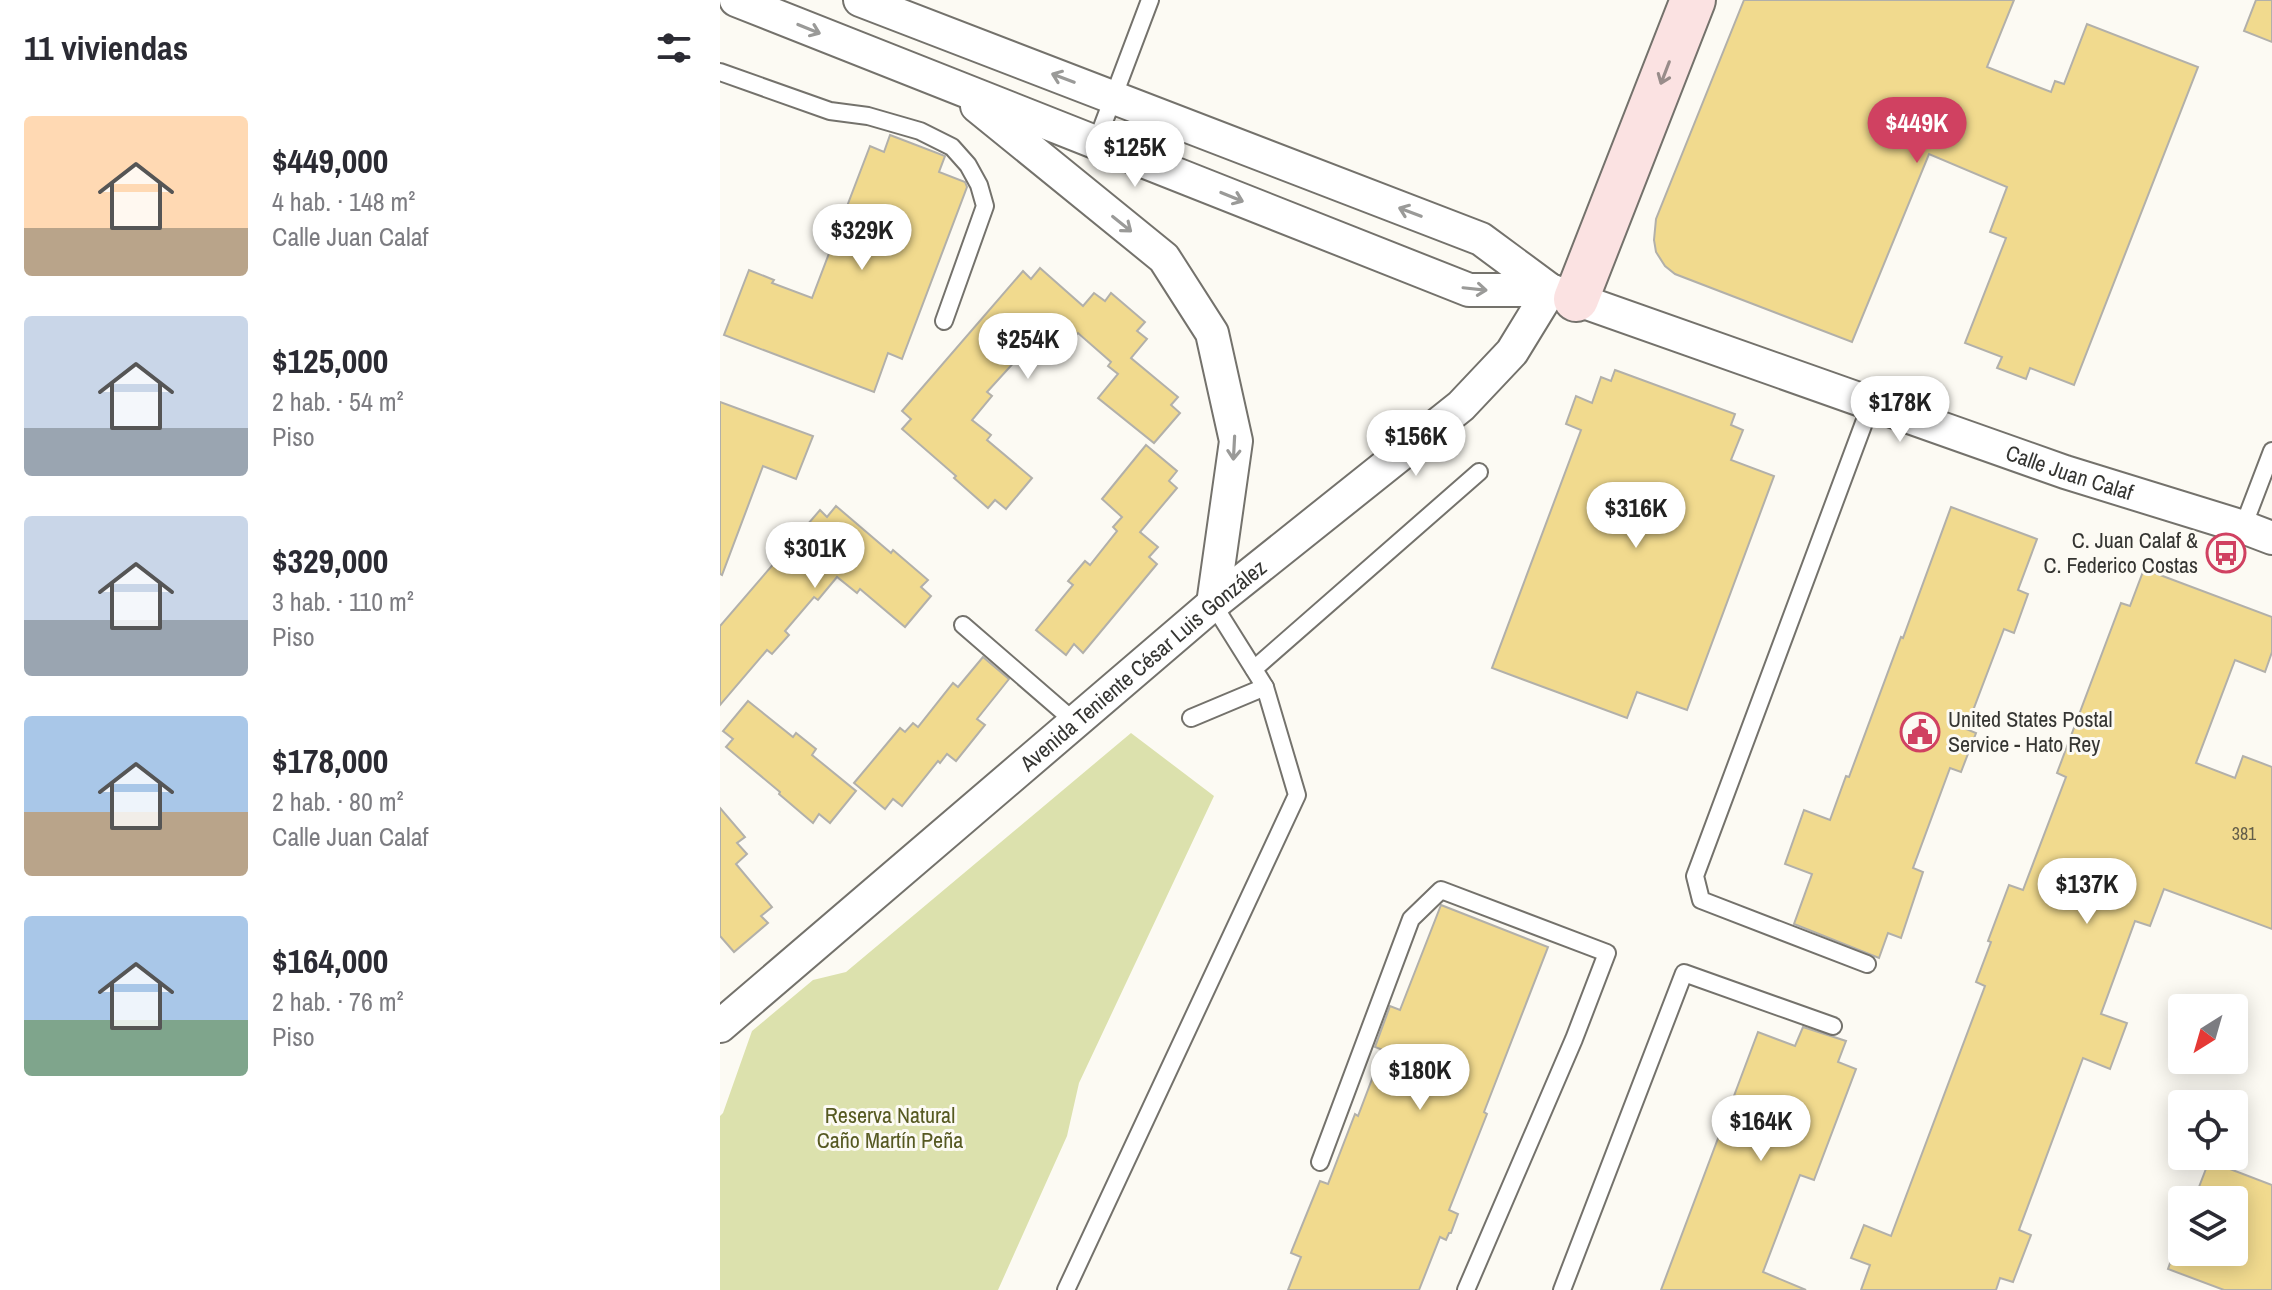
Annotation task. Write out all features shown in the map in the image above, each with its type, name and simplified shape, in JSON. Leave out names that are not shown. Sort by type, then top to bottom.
[{"type":"street","points":[[736,0],[1469,290],[1563,295]]},
{"type":"street","points":[[860,0],[1481,239],[1563,295]]},
{"type":"street","name":"Avenida Teniente César Luis González","points":[[720,1026],[1213,604],[1461,406],[1563,295],[1693,0]]},
{"type":"street","points":[[953,86],[1164,258],[1212,333],[1236,441],[1213,604]]},
{"type":"street","name":"Calle Juan Calaf","points":[[1563,295],[2065,472],[2257,532]]},
{"type":"lane","points":[[1096,143],[1150,0]]},
{"type":"lane","points":[[720,72],[830,111],[868,116],[920,131],[952,147],[968,165],[979,185],[985,206],[944,321]]},
{"type":"lane","points":[[1867,964],[1701,900],[1695,876],[1871,404]]},
{"type":"lane","points":[[2257,532],[2272,451]]},
{"type":"lane","points":[[1254,669],[1479,472]]},
{"type":"lane","points":[[1066,1290],[1297,795],[1265,687],[1213,604]]},
{"type":"lane","points":[[963,625],[1075,722]]},
{"type":"lane","points":[[1191,718],[1265,687]]},
{"type":"lane","points":[[1320,1162],[1411,919],[1441,890],[1607,953],[1574,1039],[1466,1290]]},
{"type":"lane","points":[[1562,1290],[1684,973],[1833,1026]]},
{"type":"green space","name":"Reserva Natural Caño Martín Peña","points":[[1131,733],[1214,796],[1079,1083],[1067,1136],[998,1290],[720,1290],[720,1116],[752,1031],[813,980],[846,972]]},
{"type":"building","points":[[1744,0],[2014,0],[1987,67],[2051,92],[2055,81],[2064,84],[2087,24],[2198,67],[2074,385],[2030,368],[2026,379],[1997,368],[2002,357],[1965,343],[2006,238],[1990,232],[2007,187],[1929,154],[1852,342],[1675,274],[1665,266],[1656,252],[1656,219]]},
{"type":"building","points":[[2256,0],[2272,0],[2272,42],[2244,31]]},
{"type":"building","points":[[890,135],[945,156],[939,172],[965,182],[967,187],[902,359],[888,353],[874,392],[724,335],[749,270],[774,280],[772,283],[812,298],[870,146],[884,152]]},
{"type":"building","points":[[1040,268],[1083,306],[1094,293],[1105,301],[1111,293],[1145,322],[1137,331],[1147,339],[1131,358],[1178,397],[1171,405],[1180,413],[1154,443],[1098,398],[1118,374],[1108,366],[1111,362],[1078,333],[1074,337],[1054,321],[1020,361],[1017,359],[987,392],[992,396],[972,420],[991,435],[987,440],[1032,478],[1006,509],[995,500],[988,508],[902,429],[911,419],[902,411],[1023,271],[1031,279]]},
{"type":"building","points":[[1615,370],[1735,414],[1731,425],[1743,430],[1731,460],[1774,476],[1687,710],[1637,692],[1627,718],[1492,668],[1581,430],[1566,424],[1576,396],[1592,403],[1601,377],[1611,381]]},
{"type":"building","points":[[720,402],[813,436],[796,479],[763,466],[722,575],[720,574]]},
{"type":"building","points":[[1146,445],[1177,471],[1169,481],[1177,488],[1140,532],[1158,547],[1149,557],[1157,564],[1083,653],[1074,644],[1066,655],[1036,630],[1073,585],[1068,581],[1085,561],[1090,565],[1117,531],[1113,527],[1122,517],[1102,499]]},
{"type":"building","points":[[836,506],[928,580],[921,587],[931,596],[905,627],[860,589],[857,593],[837,577],[818,600],[814,597],[785,631],[789,635],[772,654],[767,650],[720,705],[720,626],[820,510],[827,517]]},
{"type":"building","name":"United States Postal Service - Hato Rey","points":[[1951,507],[2037,539],[2018,590],[2028,594],[2014,633],[2004,629],[1966,729],[1976,733],[1961,772],[1950,768],[1913,868],[1923,872],[1901,938],[1888,933],[1879,958],[1794,924],[1812,874],[1785,864],[1804,810],[1830,820],[1903,638]]},
{"type":"building","points":[[2144,569],[2272,617],[2272,652],[2265,672],[2235,660],[2196,763],[2235,778],[2243,756],[2272,767],[2272,929],[2164,889],[2150,926],[2135,921],[2101,1014],[2127,1023],[2110,1069],[2083,1058],[2019,1230],[2031,1235],[2013,1282],[2000,1278],[1996,1290],[1861,1290],[1870,1265],[1851,1258],[1864,1225],[1891,1236],[1985,986],[1976,982],[2009,885],[2023,890],[2066,777],[2057,773],[2121,603],[2130,606]]},
{"type":"building","points":[[983,657],[1009,679],[977,719],[985,725],[956,761],[947,754],[902,806],[893,799],[885,809],[854,783],[900,728],[905,732],[913,723],[918,727],[953,683],[958,687]]},
{"type":"building","points":[[748,701],[793,737],[796,733],[816,749],[812,755],[856,791],[830,823],[819,814],[813,823],[726,747],[733,739],[723,731]]},
{"type":"building","points":[[720,808],[745,837],[737,843],[747,854],[736,864],[772,907],[761,916],[768,923],[734,952],[720,936]]},
{"type":"building","points":[[1441,905],[1548,947],[1449,1210],[1458,1214],[1451,1233],[1446,1240],[1440,1237],[1419,1290],[1288,1290],[1301,1257],[1291,1253],[1292,1250],[1320,1181],[1328,1184],[1355,1114],[1358,1116],[1383,1050],[1375,1047],[1390,1006],[1400,1010]]},
{"type":"building","points":[[1803,1027],[1846,1041],[1838,1062],[1856,1069],[1814,1180],[1800,1175],[1763,1272],[1806,1290],[1661,1290],[1758,1032],[1795,1046]]},
{"type":"building","points":[[2206,1170],[2233,1170],[2272,1185],[2272,1290],[2224,1290],[2168,1269],[2169,1266],[2248,1266],[2248,1186],[2199,1186]]},
{"type":"place","name":"C. Juan Calaf & C. Federico Costas","points":[[2226,553]]},
{"type":"place","name":"United States Postal Service - Hato Rey","points":[[1920,732]]}]
